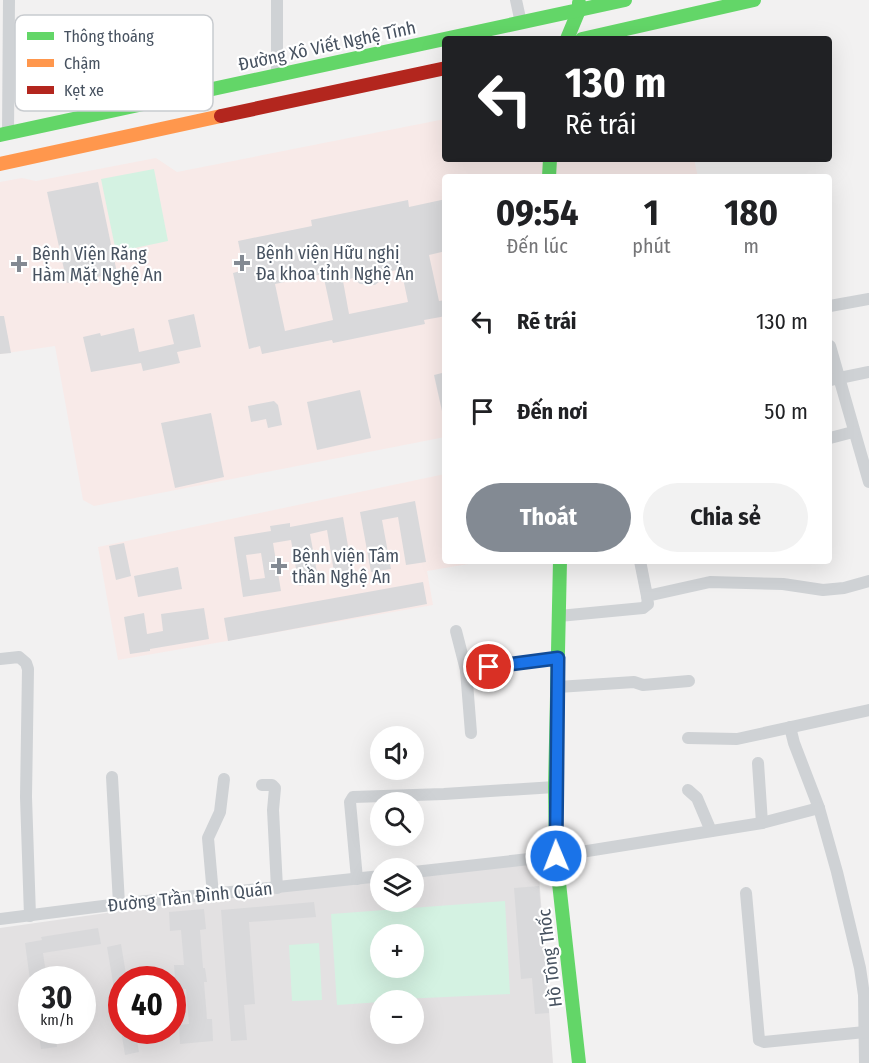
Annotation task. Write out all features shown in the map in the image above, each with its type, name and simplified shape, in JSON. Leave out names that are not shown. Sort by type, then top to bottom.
[{"type":"main road","name":"Đường Xô Viết Nghệ Tĩnh","points":[[457,36],[521,22],[579,5],[625,0]]},
{"type":"main road","points":[[595,36],[754,0]]},
{"type":"main road","points":[[568,36],[579,5]]},
{"type":"main road","name":"Đường Xô Viết Nghệ Tĩnh","points":[[213,100],[277,75],[442,39]]},
{"type":"main road","name":"Đường Xô Viết Nghệ Tĩnh","points":[[213,104],[442,69]]},
{"type":"main road","name":"Đường Xô Viết Nghệ Tĩnh","points":[[7,148],[176,111]]},
{"type":"main road","name":"Đường Xô Viết Nghệ Tĩnh","points":[[7,148],[176,111]]},
{"type":"main road","name":"Hồ Tông Thốc","points":[[560,564],[555,787],[556,856],[579,1063]]},
{"type":"street","points":[[7,148],[9,0]]},
{"type":"street","points":[[277,0],[277,75]]},
{"type":"street","points":[[516,0],[521,22]]},
{"type":"street","points":[[832,306],[869,299]]},
{"type":"street","points":[[832,362],[834,379],[853,432],[866,459],[869,482]]},
{"type":"street","points":[[834,379],[869,372]]},
{"type":"street","points":[[832,437],[853,432]]},
{"type":"street","points":[[559,616],[643,608],[648,604],[641,564]]},
{"type":"street","points":[[647,596],[710,582],[783,584],[823,590],[844,588],[869,581]]},
{"type":"street","points":[[456,631],[466,670],[471,732]]},
{"type":"street","points":[[0,658],[19,657],[24,660],[28,669],[26,797],[30,916]]},
{"type":"street","points":[[466,670],[558,658]]},
{"type":"street","points":[[558,687],[634,681],[643,685],[689,681]]},
{"type":"street","points":[[688,738],[737,738],[869,710]]},
{"type":"street","points":[[790,727],[819,808],[860,968],[864,995],[865,1063]]},
{"type":"street","points":[[758,763],[762,823]]},
{"type":"street","points":[[112,777],[119,904]]},
{"type":"street","points":[[213,895],[208,838],[220,812],[224,779]]},
{"type":"street","points":[[262,785],[272,785],[275,788],[273,810],[277,888]]},
{"type":"street","points":[[357,879],[350,802],[352,797],[555,787]]},
{"type":"street","points":[[688,790],[697,798],[711,831]]},
{"type":"street","points":[[424,871],[556,856],[762,823],[819,808]]},
{"type":"street","name":"Đường Trần Đình Quán","points":[[0,919],[370,877]]},
{"type":"street","points":[[746,894],[759,1040],[764,1042],[865,1032]]},
{"type":"shaded area","name":"Bệnh viện Hữu nghị Đa khoa tỉnh Nghệ An","points":[[442,120],[442,162],[695,162],[697,174],[442,174],[442,438],[94,506],[83,500],[55,346],[0,354],[0,182],[22,178],[36,181],[156,158],[177,172]]},
{"type":"shaded area","name":"Bệnh viện Tâm thần Nghệ An","points":[[442,475],[442,564],[468,564],[427,571],[433,605],[118,660],[98,547]]},
{"type":"shaded area","points":[[538,862],[553,1063],[0,1063],[0,928],[213,898],[370,880],[370,912],[424,912],[424,875]]},
{"type":"green space","points":[[154,169],[168,241],[116,252],[101,179]]},
{"type":"green space","points":[[505,901],[510,994],[424,998],[424,990],[370,990],[370,1003],[337,1005],[331,914],[370,911],[424,912],[424,907]]},
{"type":"green space","points":[[319,943],[322,1000],[292,1001],[289,945]]},
{"type":"building","points":[[98,182],[117,273],[67,283],[47,192]]},
{"type":"building","points":[[408,200],[409,207],[442,200],[442,252],[429,255],[439,301],[442,301],[442,317],[424,320],[425,324],[333,343],[332,340],[262,354],[260,346],[249,349],[233,273],[244,270],[238,241],[312,226],[311,220]],"holes":[[[401,269],[408,302],[349,314],[343,281],[353,278],[360,284],[375,285],[388,272]],[[323,274],[333,320],[285,331],[275,284]]]},
{"type":"building","points":[[194,314],[201,347],[177,352],[180,363],[143,371],[141,363],[91,372],[83,337],[100,333],[101,336],[134,328],[139,352],[174,344],[168,320]]},
{"type":"building","points":[[0,316],[4,316],[11,353],[0,354]]},
{"type":"building","points":[[442,373],[442,411],[434,375]]},
{"type":"building","points":[[360,390],[371,438],[317,450],[307,402]]},
{"type":"building","points":[[274,401],[278,405],[282,425],[268,428],[266,419],[251,422],[248,406]]},
{"type":"building","points":[[211,413],[224,477],[175,488],[161,423]]},
{"type":"building","points":[[415,501],[426,562],[406,565],[398,517],[382,520],[391,569],[371,572],[360,512]]},
{"type":"building","points":[[343,517],[353,575],[335,578],[327,530],[310,534],[319,583],[299,586],[291,540],[273,543],[281,591],[243,597],[234,537],[271,531],[270,526],[290,523],[290,527]],"holes":[[[261,553],[265,578],[250,580],[246,555]]]},
{"type":"building","points":[[124,543],[131,576],[116,580],[109,546]]},
{"type":"building","points":[[178,567],[182,589],[138,597],[134,576]]},
{"type":"building","points":[[423,582],[427,604],[228,641],[224,618]]},
{"type":"building","points":[[204,608],[209,639],[130,654],[124,617],[144,613],[147,634],[163,631],[161,614]]},
{"type":"building","points":[[539,886],[549,1013],[535,1014],[532,978],[521,979],[514,888]]},
{"type":"building","points":[[314,902],[316,917],[249,922],[255,1004],[244,1005],[247,1040],[231,1041],[221,910]]},
{"type":"building","points":[[204,909],[206,929],[200,930],[203,968],[205,968],[207,982],[204,982],[207,1019],[212,1019],[213,1041],[186,1043],[186,1024],[189,1024],[186,966],[174,966],[184,965],[181,930],[170,931],[169,912]]},
{"type":"building","points":[[98,928],[101,944],[43,953],[45,966],[28,966],[25,943],[42,940],[41,937]]},
{"type":"building","points":[[121,944],[125,966],[110,966],[107,947]]},
{"type":"building","points":[[40,1044],[57,1044],[57,1047],[41,1049]]},
{"type":"building","points":[[123,1044],[138,1044],[139,1052],[125,1055]]},
{"type":"traffic: fast","points":[[458,36],[625,0]]},
{"type":"traffic: fast","points":[[595,36],[754,0]]},
{"type":"traffic: fast","points":[[568,36],[579,10],[579,3]]},
{"type":"traffic: fast","points":[[213,89],[442,40]]},
{"type":"traffic: fast","points":[[0,135],[111,111]]},
{"type":"traffic: fast","points":[[549,174],[550,162]]},
{"type":"traffic: fast","points":[[560,564],[555,787],[556,856],[579,1063]]},
{"type":"traffic: slow","points":[[0,164],[221,116]]},
{"type":"traffic: jam","points":[[221,116],[442,69]]},
{"type":"place","name":"Bệnh viện Hữu nghị Đa khoa tỉnh Nghệ An","points":[[242,263]]},
{"type":"place","name":"Bệnh Viện Răng Hàm Mặt Nghệ An","points":[[19,264]]},
{"type":"place","name":"Bệnh viện Tâm thần Nghệ An","points":[[279,566]]},
{"type":"route","points":[[489,667],[558,658],[556,856]]}]
